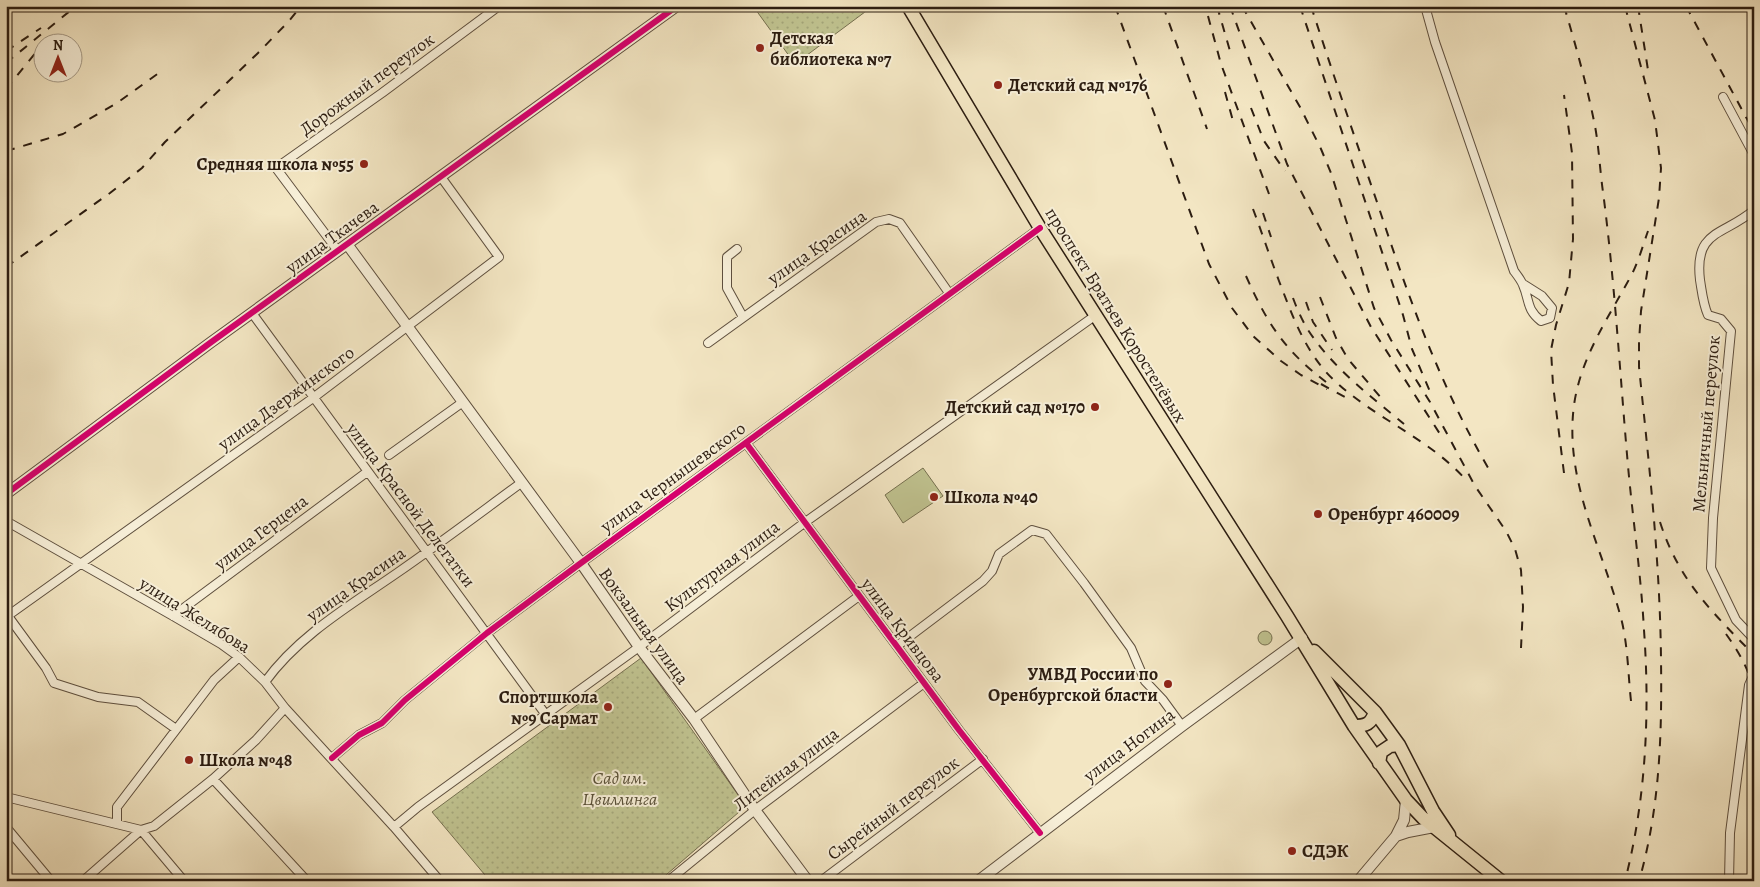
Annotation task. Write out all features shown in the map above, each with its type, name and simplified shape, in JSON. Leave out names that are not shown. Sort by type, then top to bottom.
[{"type":"main road","name":"проспект Братьев Коростелёвых","points":[[908,6],[1040,228],[1302,638],[1354,726],[1379,763],[1406,800],[1434,827],[1501,881]]},
{"type":"main road","name":"проспект Братьев Коростелёвых","points":[[1302,638],[1375,712],[1400,745],[1433,811],[1454,843]]},
{"type":"main road","points":[[1354,726],[1364,726],[1372,721],[1375,712]]},
{"type":"main road","points":[[1379,763],[1381,752],[1390,746],[1400,745]]},
{"type":"street","name":"Дорожный переулок","points":[[338,251],[276,168],[382,93],[499,6]]},
{"type":"street","name":"улица Ткачева","points":[[6,494],[252,313],[677,6]]},
{"type":"street","points":[[1425,6],[1435,42],[1514,271],[1523,284],[1542,296],[1552,308],[1550,318],[1541,321],[1532,314],[1526,301],[1523,284]]},
{"type":"street","points":[[1723,98],[1754,156]]},
{"type":"street","name":"улица Дзержинского","points":[[7,616],[313,398],[499,257],[441,178]]},
{"type":"street","name":"Мельничный переулок","points":[[1754,210],[1713,236],[1702,249],[1698,265],[1705,308],[1708,314],[1720,319],[1731,330],[1714,509],[1711,568],[1736,620],[1754,639]]},
{"type":"street","name":"улица Красина","points":[[708,342],[876,222],[889,219],[900,223],[949,293]]},
{"type":"street","name":"улица Чернышевского","points":[[332,758],[359,735],[382,723],[405,700],[487,633],[580,563],[1040,228]]},
{"type":"street","name":"Вокзальная улица","points":[[347,244],[580,563],[639,647],[694,719],[755,810],[808,881]]},
{"type":"street","points":[[737,249],[727,257],[727,288],[743,317]]},
{"type":"street","name":"улица Красной Делегатки","points":[[252,313],[546,715]]},
{"type":"street","name":"Культурная улица","points":[[394,827],[418,807],[639,647],[804,523],[1096,315]]},
{"type":"street","points":[[389,455],[463,402]]},
{"type":"street","name":"улица Кривцова","points":[[746,442],[924,684],[1040,834]]},
{"type":"street","name":"улица Герцена","points":[[173,616],[367,472]]},
{"type":"street","name":"улица Красина","points":[[265,682],[289,652],[316,630],[428,552],[521,483]]},
{"type":"street","name":"улица Желябова","points":[[6,522],[173,616],[221,644],[239,657],[265,682],[285,708],[394,827],[440,881]]},
{"type":"street","points":[[897,646],[983,581],[992,571],[999,554],[1032,530],[1046,534],[1090,590],[1131,648],[1145,681],[1163,700],[1182,726]]},
{"type":"street","points":[[694,719],[859,596]]},
{"type":"street","points":[[7,616],[46,668],[54,683],[98,697],[138,702],[176,729]]},
{"type":"street","name":"улица Ногина","points":[[978,881],[1182,726],[1302,638]]},
{"type":"street","points":[[117,824],[117,807],[214,680],[239,657]]},
{"type":"street","points":[[1729,881],[1732,823],[1749,685],[1754,674]]},
{"type":"street","name":"Литейная улица","points":[[668,881],[755,810],[924,684]]},
{"type":"street","points":[[83,881],[141,830],[154,826],[213,779],[256,740],[285,708]]},
{"type":"street","name":"Сырейный переулок","points":[[821,881],[982,760]]},
{"type":"street","points":[[213,779],[307,881]]},
{"type":"street","points":[[6,797],[141,830],[184,881]]},
{"type":"street","points":[[1358,881],[1396,836],[1404,820],[1406,800]]},
{"type":"street","points":[[6,827],[51,881]]},
{"type":"street","points":[[1396,836],[1434,827]]},
{"type":"green space","points":[[753,6],[873,6],[795,64]]},
{"type":"green space","points":[[923,468],[943,496],[903,523],[885,495]]},
{"type":"green space","points":[[1262,631],[1268,631],[1272,638],[1268,645],[1262,645],[1258,641],[1258,635]]},
{"type":"green space","name":"Сад им. Цвиллинга","points":[[641,658],[746,806],[659,881],[490,881],[432,812]]},
{"type":"railway","points":[[6,14],[14,6]]},
{"type":"railway","points":[[6,63],[76,6]]},
{"type":"railway","points":[[6,267],[142,168],[165,142],[258,53],[301,6]]},
{"type":"railway","points":[[1115,6],[1209,264],[1232,308],[1253,336],[1281,361],[1301,375],[1327,389]]},
{"type":"railway","points":[[1163,6],[1207,129]]},
{"type":"railway","points":[[1217,6],[1230,51]]},
{"type":"railway","points":[[1230,6],[1287,164],[1371,327],[1440,434]]},
{"type":"railway","points":[[1242,6],[1300,107],[1321,149],[1331,173],[1374,308],[1391,340],[1430,402],[1475,486],[1506,531],[1515,549],[1521,570],[1523,607],[1521,648]]},
{"type":"railway","points":[[1300,6],[1403,315],[1412,349],[1431,394]]},
{"type":"railway","points":[[1311,6],[1414,309],[1456,408],[1490,471]]},
{"type":"railway","points":[[1564,6],[1585,81],[1598,143],[1611,261],[1628,466],[1643,609],[1647,693],[1645,756],[1638,819],[1625,881]]},
{"type":"railway","points":[[1625,6],[1655,120],[1661,168],[1659,198],[1641,311],[1639,342],[1639,367],[1659,586],[1661,715],[1655,798],[1646,854],[1639,881]]},
{"type":"railway","points":[[1638,6],[1648,70]]},
{"type":"railway","points":[[1686,6],[1754,132]]},
{"type":"railway","points":[[1208,16],[1221,64],[1269,194]]},
{"type":"railway","points":[[6,51],[41,28]]},
{"type":"railway","points":[[6,89],[32,57]]},
{"type":"railway","points":[[6,151],[63,134],[117,103],[163,70]]},
{"type":"railway","points":[[1225,92],[1233,121]]},
{"type":"railway","points":[[1564,95],[1572,153],[1573,239],[1569,283],[1556,325],[1551,350],[1553,385],[1564,473]]},
{"type":"railway","points":[[1251,108],[1264,141],[1285,171]]},
{"type":"railway","points":[[1253,209],[1290,308],[1308,348],[1316,360],[1336,382],[1352,395],[1420,441],[1452,466],[1466,480]]},
{"type":"railway","points":[[1263,213],[1271,237]]},
{"type":"railway","points":[[1631,701],[1621,618],[1579,487],[1572,433],[1574,405],[1589,353],[1634,269],[1648,231]]},
{"type":"railway","points":[[1246,276],[1261,308],[1278,335],[1299,359],[1326,382]]},
{"type":"railway","points":[[1320,297],[1336,338],[1348,359],[1382,399]]},
{"type":"railway","points":[[1293,298],[1308,330],[1329,357],[1352,380],[1404,424]]},
{"type":"railway","points":[[1306,302],[1313,322],[1332,350]]},
{"type":"railway","points":[[1321,384],[1352,401]]},
{"type":"railway","points":[[1660,522],[1668,543],[1687,579],[1711,610],[1754,655]]},
{"type":"railway","points":[[1726,634],[1743,660],[1754,690]]},
{"type":"cycle path","points":[[6,494],[210,343],[677,6]]},
{"type":"cycle path","points":[[332,758],[359,735],[382,723],[405,700],[487,633],[1040,228]]},
{"type":"cycle path","points":[[746,443],[959,730],[1040,833]]},
{"type":"place","name":"Детская библиотека №7","points":[[760,48]]},
{"type":"place","name":"Детский сад №176","points":[[998,85]]},
{"type":"place","name":"Средняя школа №55","points":[[364,164]]},
{"type":"place","name":"Детский сад №170","points":[[1095,407]]},
{"type":"place","name":"Школа №40","points":[[934,497]]},
{"type":"place","name":"Оренбург 460009","points":[[1318,514]]},
{"type":"place","name":"УМВД России по Оренбургской бласти","points":[[1168,684]]},
{"type":"place","name":"Спортшкола №9 Сармат","points":[[608,707]]},
{"type":"place","name":"Школа №48","points":[[189,760]]},
{"type":"place","name":"СДЭК","points":[[1292,851]]}]
